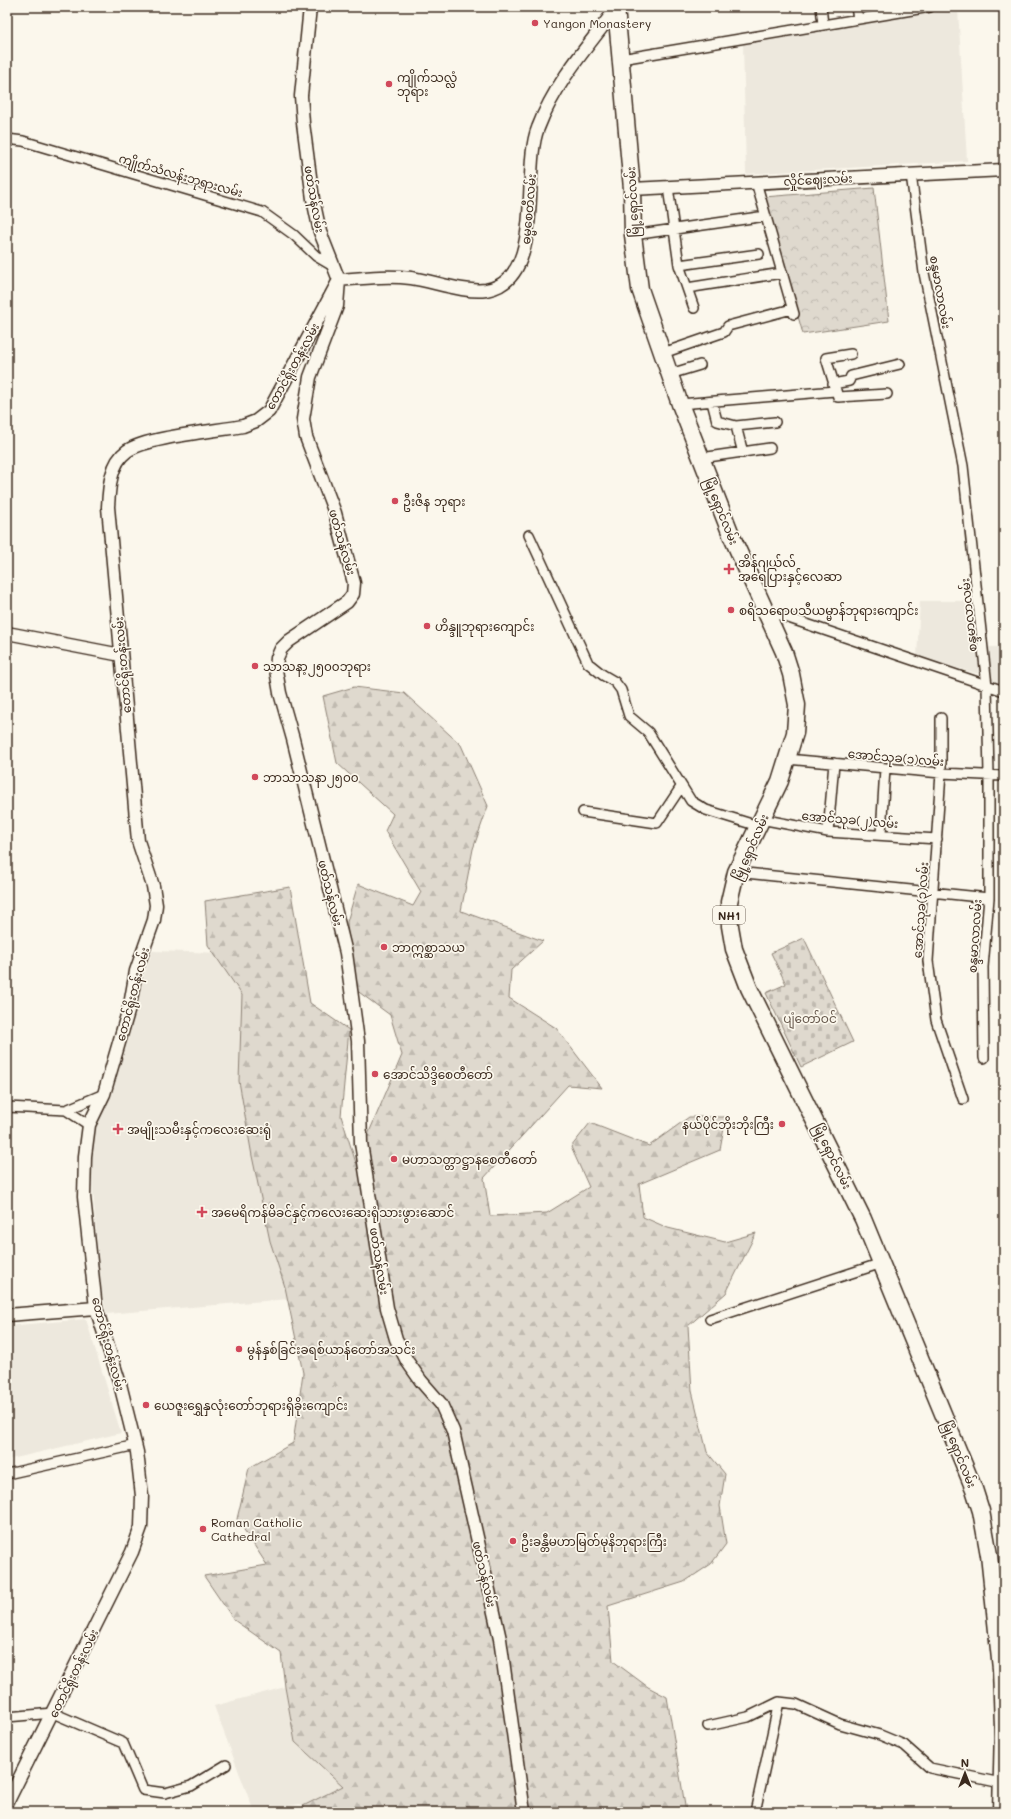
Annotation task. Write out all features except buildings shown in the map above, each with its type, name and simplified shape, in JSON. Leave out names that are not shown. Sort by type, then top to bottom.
[{"type":"highway","name":"မြို့ရှောင်လမ်း","points":[[616,8],[632,189],[633,235],[640,289],[680,404],[732,537],[784,652],[791,674],[797,705],[796,733],[787,759],[773,797],[736,872],[729,902],[734,949],[750,988],[863,1219],[945,1416],[974,1489],[981,1511],[989,1555],[1001,1670],[1003,1727],[1001,1812]]},
{"type":"street","name":"ဖတ်သန်လမ်း","points":[[310,7],[302,96],[303,123],[320,232],[339,280],[337,306],[310,377],[303,419],[306,436],[335,513],[354,583],[353,594],[347,602],[281,649],[277,658],[276,670],[280,693],[293,739],[346,952],[358,1041],[361,1143],[387,1308],[396,1339],[407,1361],[440,1404],[453,1431],[500,1639],[524,1812]]},
{"type":"street","points":[[821,7],[823,24]]},
{"type":"street","points":[[856,7],[858,19]]},
{"type":"street","points":[[621,59],[858,19],[899,9],[930,7]]},
{"type":"street","name":"ဓမ္မစေတီလမ်း","points":[[339,280],[392,277],[411,278],[470,289],[486,290],[502,284],[514,271],[522,257],[528,233],[532,161],[537,130],[561,82],[616,8]]},
{"type":"street","name":"ကျိုက်သံလန်းဘုရားလမ်း","points":[[7,139],[23,141],[262,212],[294,235],[316,256],[333,266]]},
{"type":"street","name":"လှိုင်ဈေးလမ်း","points":[[632,189],[1004,170]]},
{"type":"street","name":"စန္ဒမာလာလမ်း","points":[[911,174],[924,273],[963,466],[987,686],[990,775],[988,898],[983,967],[984,1058]]},
{"type":"street","points":[[663,353],[724,332],[728,326],[793,311],[756,182]]},
{"type":"street","points":[[668,187],[679,265],[694,308]]},
{"type":"street","points":[[633,235],[673,228],[766,216]]},
{"type":"street","points":[[679,265],[759,254]]},
{"type":"street","points":[[687,288],[782,273]]},
{"type":"street","name":"တောင်ရိုးတန်းလမ်း","points":[[7,1803],[54,1713],[132,1552],[140,1527],[142,1496],[136,1445],[96,1308],[84,1197],[85,1156],[89,1125],[104,1094],[130,1004],[136,971],[154,920],[156,905],[153,886],[138,841],[108,507],[109,484],[116,464],[126,451],[142,443],[244,426],[269,411],[339,280]]},
{"type":"street","points":[[851,354],[826,358],[838,397],[887,394]]},
{"type":"street","points":[[680,404],[712,402],[834,388],[849,381],[851,376],[900,364]]},
{"type":"street","points":[[670,374],[700,365]]},
{"type":"street","points":[[712,402],[717,421],[736,426],[775,422]]},
{"type":"street","points":[[736,426],[743,453]]},
{"type":"street","points":[[701,458],[770,448]]},
{"type":"street","name":"အောင်သုခ(၂)လမ်း","points":[[529,535],[588,663],[615,682],[622,690],[629,716],[648,732],[691,801],[706,810],[760,823],[828,832],[881,834],[936,839]]},
{"type":"street","points":[[765,610],[1004,691]]},
{"type":"street","points":[[7,633],[121,655]]},
{"type":"street","name":"အောင်သုခ(၃)လမ်း","points":[[941,718],[941,773],[928,961],[936,1020],[963,1099]]},
{"type":"street","name":"အောင်သုခ(၁)လမ်း","points":[[787,759],[941,773],[1004,776]]},
{"type":"street","points":[[828,832],[834,763]]},
{"type":"street","points":[[881,834],[884,768]]},
{"type":"street","points":[[583,812],[657,823],[681,787]]},
{"type":"street","points":[[736,872],[988,898]]},
{"type":"street","points":[[7,1107],[66,1110],[104,1094]]},
{"type":"street","points":[[66,1110],[89,1125]]},
{"type":"street","points":[[710,1319],[882,1263]]},
{"type":"street","points":[[7,1315],[96,1308]]},
{"type":"street","points":[[7,1474],[136,1445]]},
{"type":"street","points":[[755,1812],[779,1702]]},
{"type":"street","points":[[708,1726],[748,1717],[779,1702],[796,1704],[840,1724],[880,1735],[904,1745],[930,1768],[1001,1783]]},
{"type":"street","points":[[7,1717],[54,1713],[123,1743],[143,1790],[165,1793],[191,1786],[226,1765]]},
{"type":"shaded area","points":[[958,9],[967,161],[746,174],[743,43],[815,30]]},
{"type":"shaded area","points":[[920,601],[981,601],[982,675],[917,657]]},
{"type":"shaded area","points":[[985,647],[1004,647],[1004,687],[988,682]]},
{"type":"shaded area","name":"အမေရိကန်မိခင်နှင့်ကလေးဆေးရုံသားဖွားဆောင်","points":[[152,951],[265,954],[344,1424],[295,1429],[303,1373],[288,1299],[106,1314],[100,1283],[89,1141]]},
{"type":"shaded area","points":[[86,1319],[121,1433],[7,1460],[7,1326]]},
{"type":"shaded area","points":[[285,1687],[295,1742],[344,1786],[303,1806],[300,1804],[254,1812],[214,1706]]},
{"type":"green space","points":[[874,188],[889,321],[803,334],[764,197]]},
{"type":"green space","points":[[354,687],[404,693],[461,745],[488,806],[473,849],[461,911],[543,941],[511,970],[509,998],[556,1028],[602,1088],[568,1085],[484,1178],[490,1216],[547,1213],[589,1187],[571,1147],[590,1123],[649,1146],[689,1117],[726,1117],[720,1150],[639,1184],[643,1217],[668,1228],[725,1242],[756,1233],[726,1293],[688,1326],[692,1391],[707,1452],[725,1474],[720,1506],[726,1544],[711,1564],[684,1582],[608,1606],[613,1661],[648,1687],[667,1697],[686,1812],[307,1812],[303,1806],[343,1786],[295,1742],[285,1687],[281,1653],[234,1620],[204,1576],[267,1565],[237,1519],[249,1468],[293,1443],[303,1373],[285,1287],[270,1241],[252,1156],[239,1081],[242,995],[208,945],[205,901],[290,887],[310,1003],[349,1030],[341,1116],[356,1163],[402,1055],[390,1015],[352,987],[347,922],[358,884],[413,906],[421,892],[385,831],[393,814],[337,763],[323,696]]},
{"type":"green space","name":"ပျံတော်ဝင်","points":[[804,938],[853,1042],[801,1067],[766,993],[786,984],[771,953]]},
{"type":"place","name":"Yangon Monastery","points":[[535,23]]},
{"type":"place","name":"ကျိုက်သလ္လံ ဘုရား","points":[[389,84]]},
{"type":"place","name":"ဦးဇိန ဘုရား","points":[[395,501]]},
{"type":"place","name":"အိန်ဂျယ်လ် အရေပြားနှင့်လေဆာ","points":[[729,569]]},
{"type":"place","name":"စရိသရောပသီယမ္မာန်ဘုရားကျောင်း","points":[[731,610]]},
{"type":"place","name":"ဟိန္ဒူဘုရားကျောင်း","points":[[427,626]]},
{"type":"place","name":"သာသနာ့၂၅၀၀ဘုရား","points":[[255,666]]},
{"type":"place","name":"ဘာသာသနာ၂၅၀၀","points":[[255,777]]},
{"type":"place","name":"ဘာဣစ္ဆာသယ","points":[[384,947]]},
{"type":"place","name":"အောင်သိဒ္ဒိစေတီတော်","points":[[375,1074]]},
{"type":"place","name":"နယ်ပိုင်ဘိုးဘိုးကြီး","points":[[782,1124]]},
{"type":"place","name":"အမျိုးသမီးနှင့်ကလေးဆေးရုံ","points":[[118,1129]]},
{"type":"place","name":"မဟာသတ္တာဋ္ဌာနစေတီတော်","points":[[394,1159]]},
{"type":"place","name":"အမေရိကန်မိခင်နှင့်ကလေးဆေးရုံသားဖွားဆောင်","points":[[202,1212]]},
{"type":"place","name":"မွန်နှစ်ခြင်းခရစ်ယာန်တော်အသင်း","points":[[239,1349]]},
{"type":"place","name":"ယေဇူးရွှေနှလုံးတော်ဘုရားရှိခိုးကျောင်း","points":[[146,1405]]},
{"type":"place","name":"Roman Catholic Cathedral","points":[[203,1529]]},
{"type":"place","name":"ဦးခန္တီမဟာမြတ်မုနိဘုရားကြီး","points":[[513,1541]]}]
